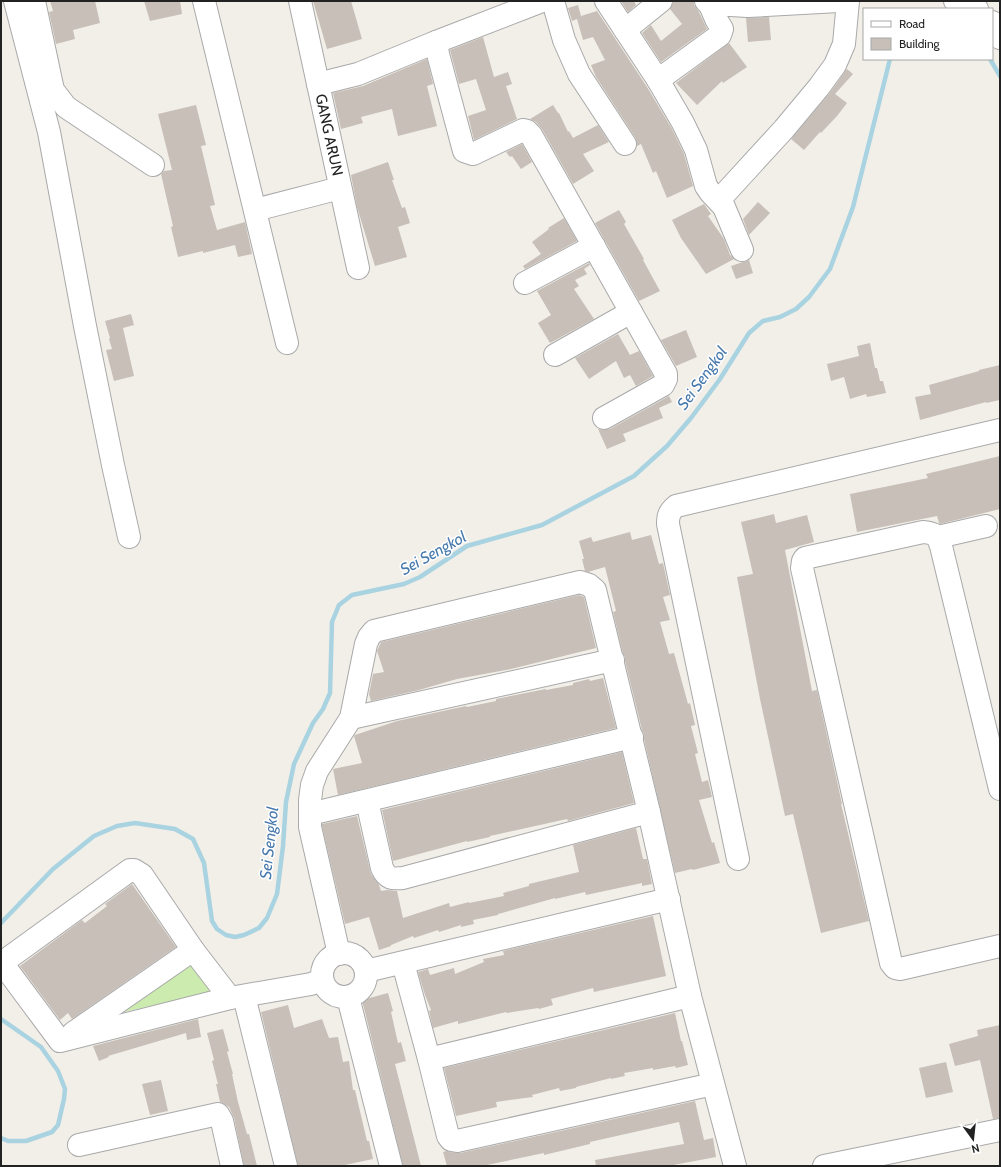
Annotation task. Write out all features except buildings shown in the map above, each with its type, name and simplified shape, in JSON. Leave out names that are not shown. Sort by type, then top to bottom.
[{"type":"street","points":[[15,1],[49,132],[111,457],[129,537]]},
{"type":"street","points":[[34,1],[53,90],[66,107],[153,165]]},
{"type":"street","points":[[204,1],[287,343]]},
{"type":"street","name":"GANG ARUN","points":[[300,1],[358,268]]},
{"type":"street","points":[[318,84],[358,74],[542,1]]},
{"type":"street","points":[[553,1],[564,40],[579,74],[625,144]]},
{"type":"street","points":[[606,1],[658,80],[684,123],[696,150],[706,186],[724,207],[742,250]]},
{"type":"street","points":[[624,30],[661,1]]},
{"type":"street","points":[[708,3],[748,6],[839,1]]},
{"type":"street","points":[[719,200],[784,129],[835,65],[844,44],[848,1]]},
{"type":"street","points":[[955,1],[974,8]]},
{"type":"street","points":[[658,80],[720,35],[722,29],[708,3]]},
{"type":"street","points":[[993,24],[1000,38]]},
{"type":"street","points":[[436,42],[464,151],[473,154],[523,130],[528,131],[532,135],[666,374],[666,379],[663,385],[604,418]]},
{"type":"street","points":[[254,210],[340,188]]},
{"type":"street","points":[[525,283],[594,246]]},
{"type":"street","points":[[555,355],[631,312]]},
{"type":"street","points":[[738,860],[668,524],[670,511],[676,506],[1000,430]]},
{"type":"street","points":[[938,538],[986,526]]},
{"type":"street","points":[[1000,789],[938,538],[932,533],[923,532],[805,558],[802,568],[891,963],[895,968],[900,969],[1000,946]]},
{"type":"street","points":[[339,954],[310,827],[312,785],[317,771],[351,718],[366,644],[369,637],[374,631],[580,582],[589,585],[595,590],[613,660],[650,812],[690,996],[735,1166]]},
{"type":"street","points":[[351,718],[613,660]]},
{"type":"street","points":[[310,814],[632,737]]},
{"type":"street","points":[[367,801],[382,868],[388,877],[394,879],[411,876],[650,812]]},
{"type":"street","points":[[60,1041],[8,971],[6,962],[10,957],[130,870],[134,870],[142,875],[193,950],[237,997],[286,1166]]},
{"type":"street","points":[[366,971],[669,899]]},
{"type":"street","points":[[60,1041],[193,950]]},
{"type":"street","points":[[346,953],[353,955],[364,964],[366,971],[364,984],[355,994],[348,997],[342,997],[329,992],[322,980],[322,973],[327,960],[339,954],[346,953]]},
{"type":"street","points":[[403,963],[448,1136],[451,1140],[457,1141],[713,1084]]},
{"type":"street","points":[[60,1041],[237,997],[311,984],[322,980]]},
{"type":"street","points":[[429,1059],[690,996]]},
{"type":"street","points":[[348,997],[391,1166]]},
{"type":"street","points":[[79,1145],[218,1114],[222,1121],[232,1166]]},
{"type":"street","points":[[824,1166],[1000,1130]]},
{"type":"green space","points":[[193,962],[213,992],[119,1013]]},
{"type":"waterway","name":"Sei Sengkol","points":[[1,923],[53,869],[94,836],[117,826],[135,823],[175,829],[193,839],[204,863],[212,921],[217,929],[226,935],[235,937],[244,935],[259,928],[267,918],[277,894],[283,846],[286,802],[294,764],[313,723],[323,709],[330,693],[332,622],[339,605],[352,595],[404,584],[420,577],[467,546],[542,525],[634,476],[667,446],[691,418],[720,379],[749,333],[763,321],[780,317],[796,309],[809,297],[830,269],[853,207],[890,60]]},
{"type":"waterway","name":"Sei Sengkol","points":[[991,60],[1000,76]]},
{"type":"waterway","name":"Sei Sengkol","points":[[1,1019],[41,1047],[58,1071],[65,1089],[58,1125],[52,1132],[26,1141],[8,1141],[1,1138]]}]
